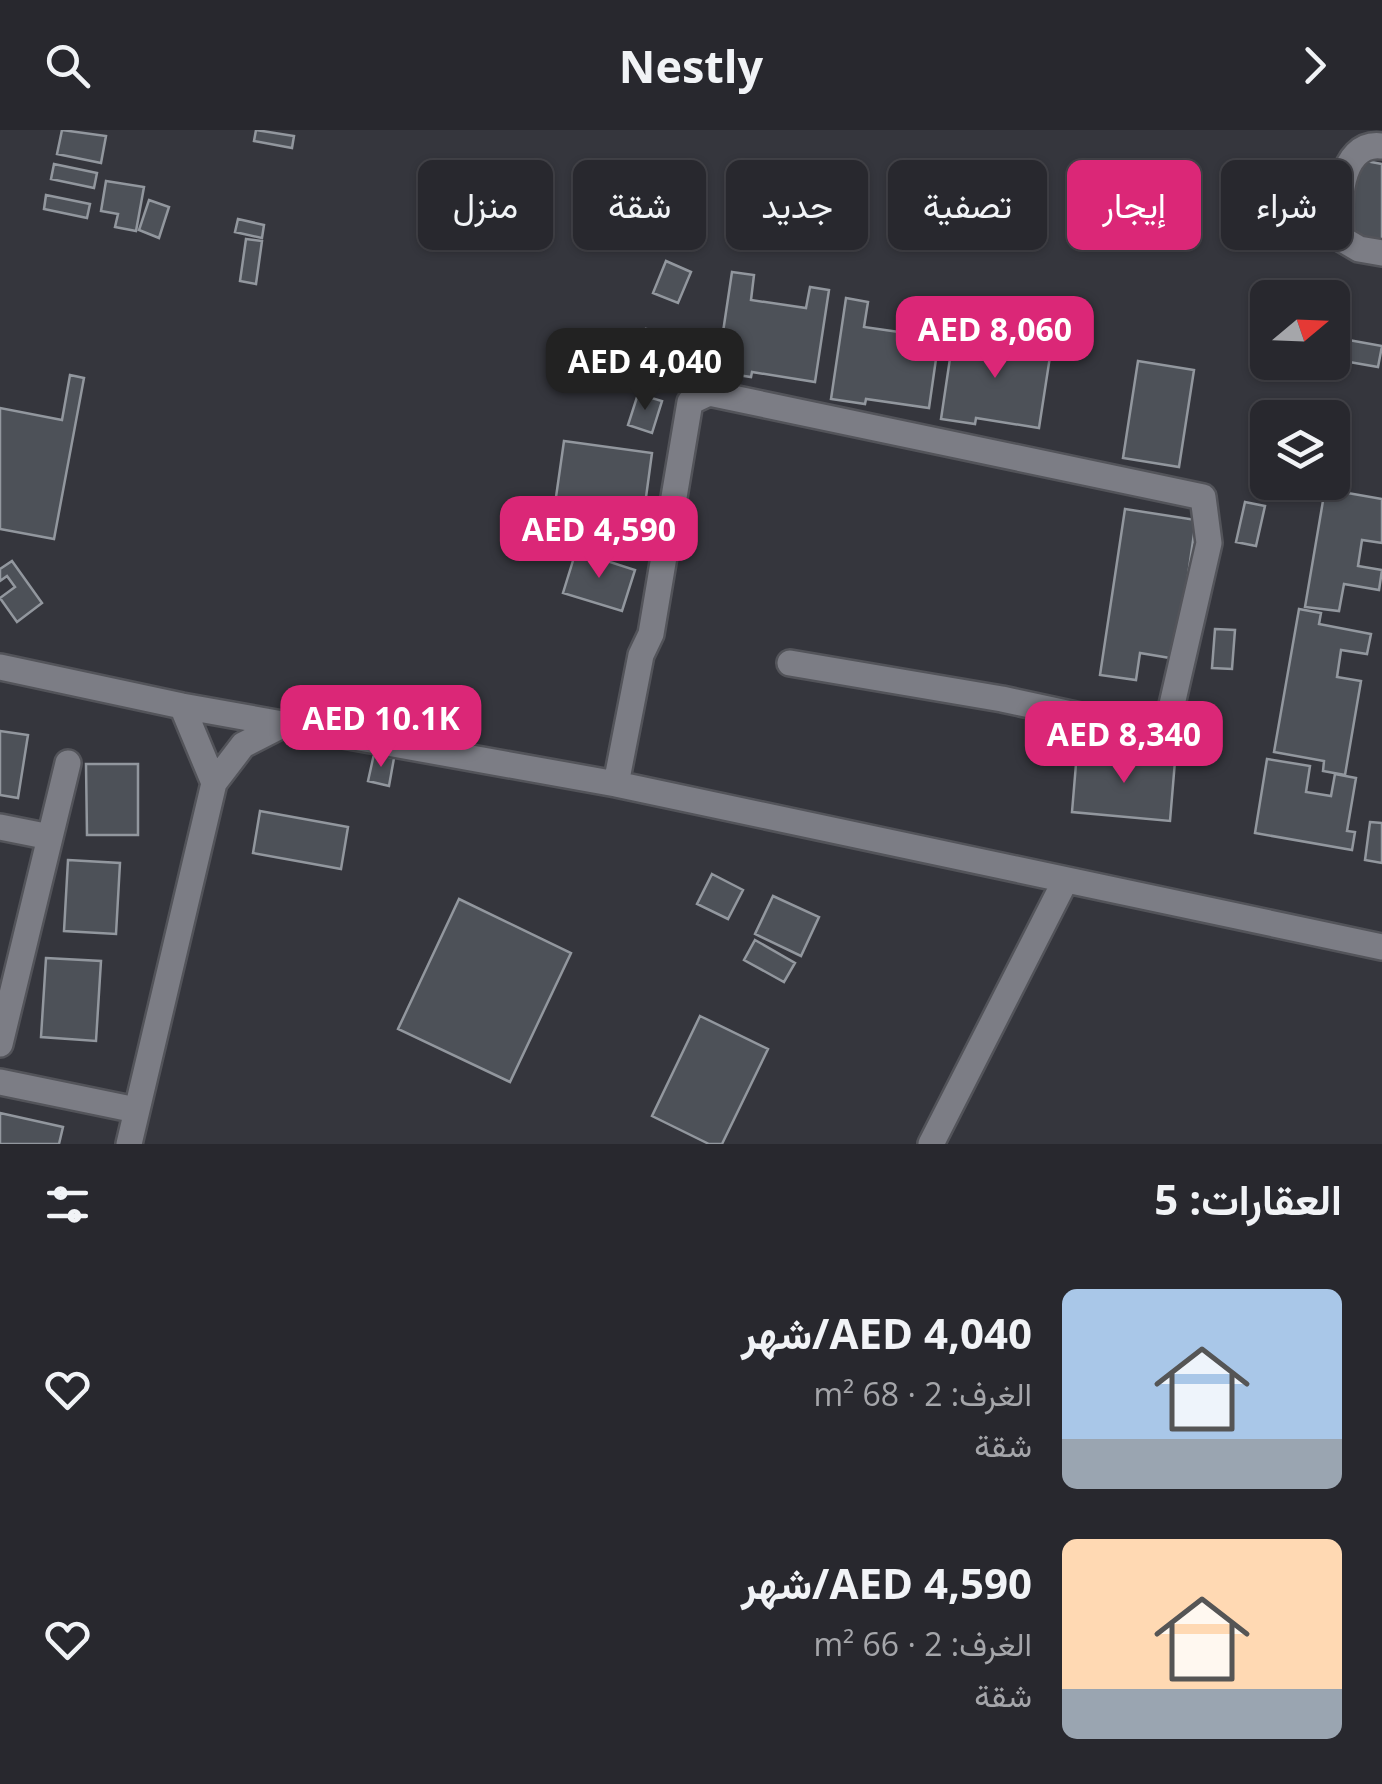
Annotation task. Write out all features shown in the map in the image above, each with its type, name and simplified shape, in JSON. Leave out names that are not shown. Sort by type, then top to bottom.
[{"type":"street","points":[[1382,146],[1358,151],[1348,167],[1338,218],[1342,240],[1359,249],[1382,253]]},
{"type":"street","points":[[616,784],[641,655],[651,634],[690,402],[709,393],[1203,497],[1209,543],[1168,722],[1145,730],[790,663]]},
{"type":"street","points":[[0,668],[182,706],[616,784],[1382,947]]},
{"type":"street","points":[[182,706],[214,783]]},
{"type":"street","points":[[130,1144],[214,783],[243,745],[284,724]]},
{"type":"street","points":[[0,1044],[10,959],[50,837],[68,763]]},
{"type":"street","points":[[0,827],[50,837]]},
{"type":"street","points":[[931,1144],[1065,881]]},
{"type":"street","points":[[0,1082],[136,1110]]},
{"type":"building","points":[[62,130],[106,136],[101,163],[57,154]]},
{"type":"building","points":[[256,130],[294,136],[292,148],[254,141]]},
{"type":"building","points":[[1355,159],[1382,164],[1382,242],[1352,237]]},
{"type":"building","points":[[54,164],[97,173],[94,188],[51,179]]},
{"type":"building","points":[[106,181],[144,187],[136,231],[115,227],[118,214],[101,211]]},
{"type":"building","points":[[46,195],[90,204],[87,218],[44,209]]},
{"type":"building","points":[[149,200],[169,207],[159,238],[139,230]]},
{"type":"building","points":[[238,219],[264,225],[262,238],[235,232]]},
{"type":"building","points":[[246,239],[262,241],[256,284],[240,281]]},
{"type":"building","points":[[666,261],[691,272],[678,303],[653,293]]},
{"type":"building","points":[[732,272],[754,275],[751,300],[806,308],[810,287],[829,290],[815,382],[752,372],[751,377],[717,372]]},
{"type":"building","points":[[846,298],[868,302],[864,327],[920,335],[923,314],[942,317],[929,408],[866,399],[865,404],[831,399]]},
{"type":"building","points":[[956,318],[978,322],[975,346],[1031,355],[1034,334],[1053,337],[1039,428],[976,418],[975,424],[941,419]]},
{"type":"building","points":[[646,329],[674,333],[670,367],[641,362]]},
{"type":"building","points":[[1350,340],[1382,346],[1378,367],[1350,362]]},
{"type":"building","points":[[1138,361],[1194,370],[1179,467],[1123,458]]},
{"type":"building","points":[[70,375],[84,378],[54,539],[0,529],[0,408],[62,420]]},
{"type":"building","points":[[638,394],[662,401],[652,433],[628,425]]},
{"type":"building","points":[[564,441],[652,453],[639,549],[593,542],[595,527],[563,522],[565,506],[555,504]]},
{"type":"building","points":[[1350,493],[1382,499],[1382,543],[1362,540],[1358,566],[1382,570],[1379,590],[1344,584],[1339,611],[1305,607],[1323,500],[1350,500]]},
{"type":"building","points":[[1245,502],[1265,506],[1256,546],[1236,542]]},
{"type":"building","points":[[1125,509],[1196,520],[1176,659],[1140,653],[1136,680],[1100,675]]},
{"type":"building","points":[[576,551],[635,570],[622,611],[563,593]]},
{"type":"building","points":[[12,561],[42,603],[17,622],[0,598],[15,587],[7,576],[0,581],[0,569]]},
{"type":"building","points":[[1299,609],[1321,613],[1319,624],[1371,634],[1367,654],[1341,650],[1337,677],[1361,681],[1345,775],[1323,771],[1324,761],[1274,752]]},
{"type":"building","points":[[1215,629],[1235,630],[1232,669],[1212,668]]},
{"type":"building","points":[[0,731],[28,735],[18,798],[0,795]]},
{"type":"building","points":[[1077,752],[1175,761],[1170,821],[1072,812]]},
{"type":"building","points":[[374,754],[394,758],[389,786],[368,781]]},
{"type":"building","points":[[1267,759],[1310,766],[1306,792],[1331,796],[1335,774],[1356,778],[1347,831],[1355,832],[1352,850],[1255,833]]},
{"type":"building","points":[[86,764],[138,764],[138,835],[87,835]]},
{"type":"building","points":[[260,811],[348,827],[341,869],[253,853]]},
{"type":"building","points":[[1370,822],[1382,823],[1382,863],[1365,860]]},
{"type":"building","points":[[68,860],[120,863],[116,934],[64,931]]},
{"type":"building","points":[[712,874],[743,890],[728,919],[697,904]]},
{"type":"building","points":[[773,896],[819,917],[801,956],[755,934]]},
{"type":"building","points":[[459,899],[571,953],[510,1082],[398,1029]]},
{"type":"building","points":[[755,940],[795,963],[784,982],[744,960]]},
{"type":"building","points":[[46,958],[101,961],[96,1041],[41,1037]]},
{"type":"building","points":[[700,1016],[768,1049],[722,1144],[709,1144],[652,1116]]},
{"type":"building","points":[[0,1113],[63,1127],[59,1144],[0,1144]]}]
